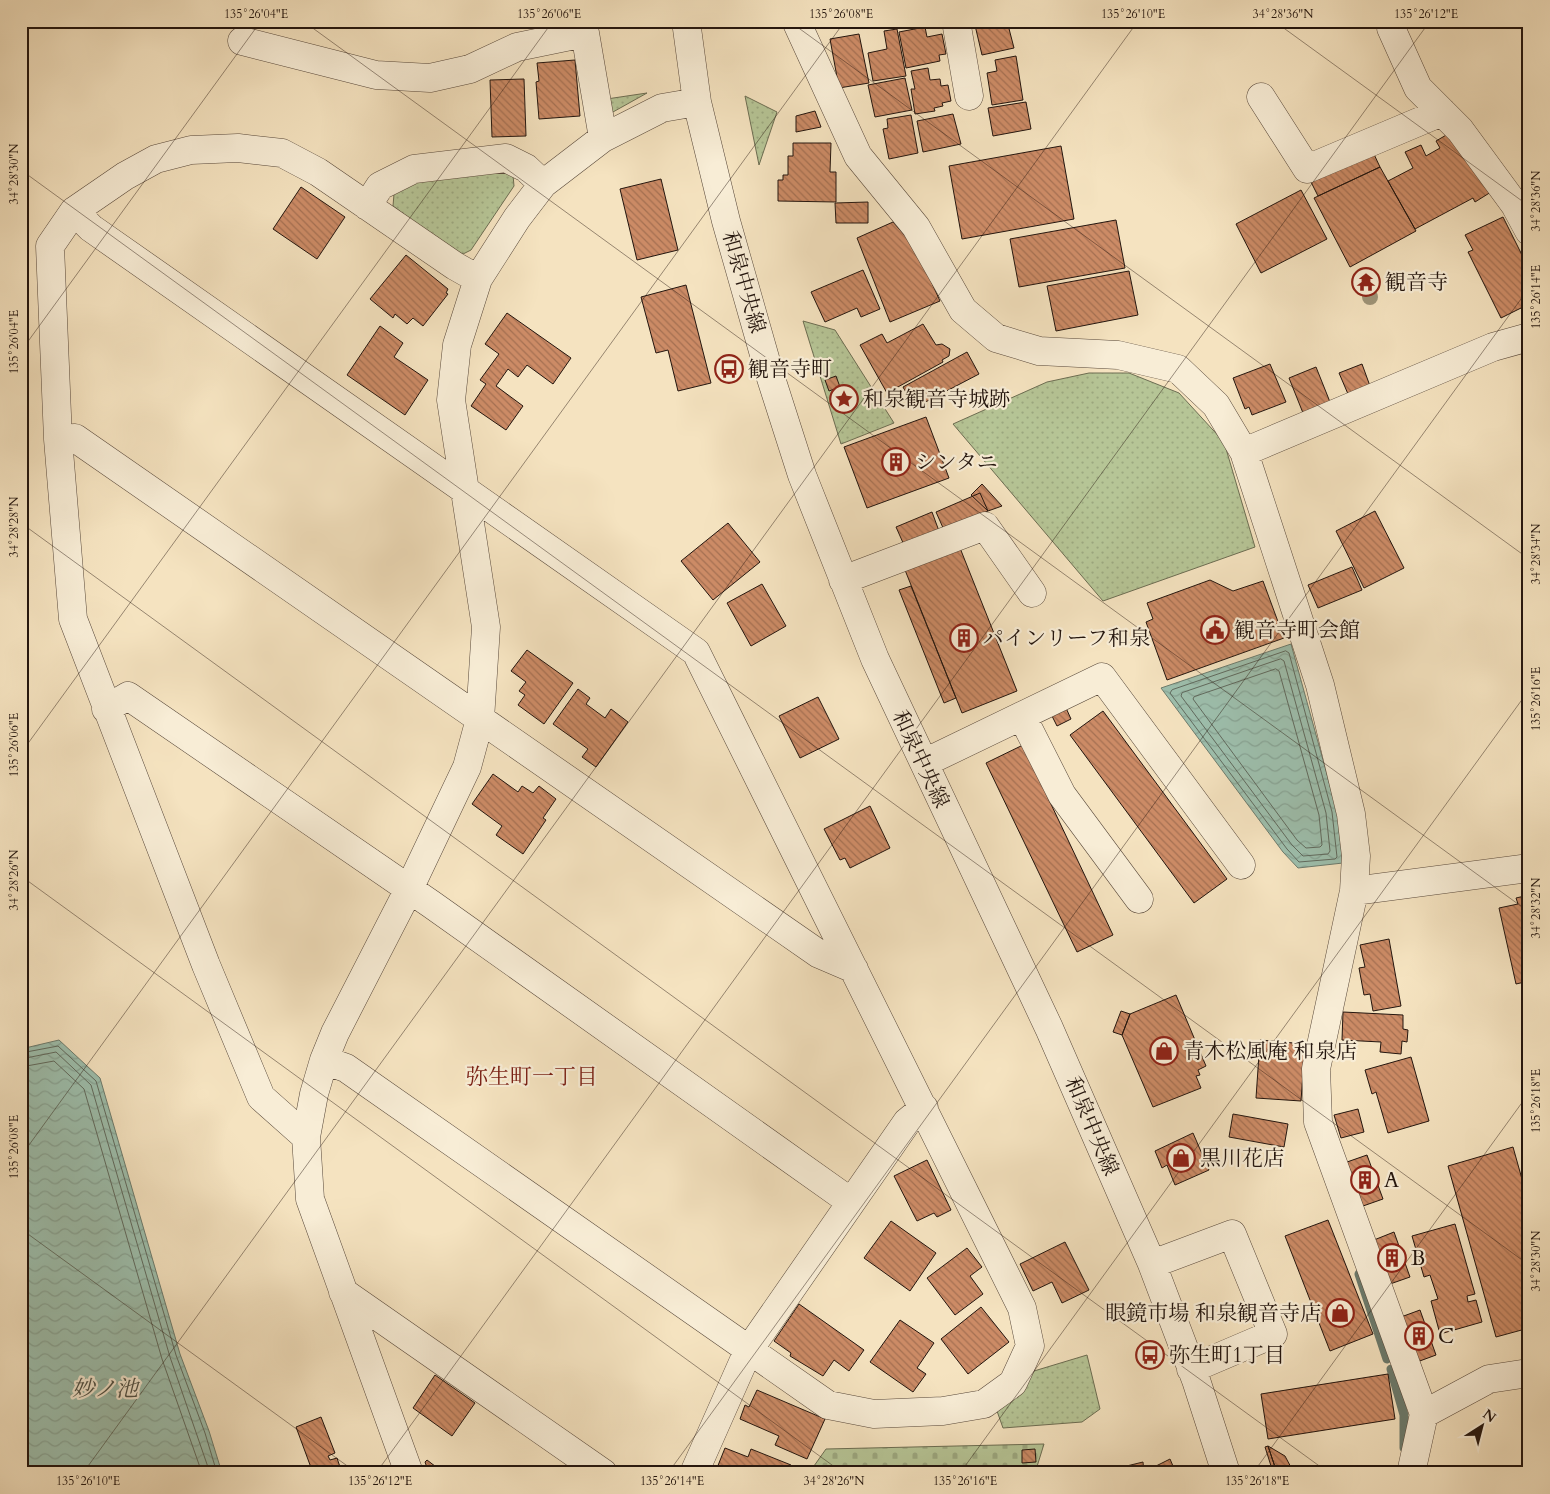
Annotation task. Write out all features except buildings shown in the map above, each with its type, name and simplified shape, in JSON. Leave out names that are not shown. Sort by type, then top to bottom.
[{"type":"street","name":"和泉中央線","points":[[686,21],[697,102],[726,221],[769,372],[802,475],[874,660],[1049,1028],[1152,1264],[1191,1369],[1226,1473]]},
{"type":"street","points":[[956,21],[969,96]]},
{"type":"street","points":[[1390,21],[1418,88],[1465,137],[1515,205],[1529,231]]},
{"type":"street","points":[[801,22],[858,156],[916,227],[963,310],[996,338],[1039,351],[1118,355],[1178,369],[1216,405],[1244,452],[1320,685],[1350,814],[1356,856],[1354,891],[1316,1069],[1318,1122],[1424,1414],[1411,1473]]},
{"type":"street","points":[[242,41],[376,76],[430,78],[470,69],[517,48],[585,33],[603,138]]},
{"type":"street","points":[[1261,97],[1307,169],[1442,112]]},
{"type":"street","points":[[409,1473],[310,1199],[306,1136],[314,1094],[324,1060],[335,1033],[409,889],[467,766],[480,719],[486,627],[463,490],[451,400],[457,345],[478,279],[517,218],[543,184],[603,138],[662,108],[697,102]]},
{"type":"street","points":[[306,1136],[261,1097],[206,964],[106,709],[73,619],[58,439],[50,246],[74,211],[125,176],[156,159],[191,150],[238,148],[282,153],[318,172],[455,266],[478,279]]},
{"type":"street","points":[[367,206],[380,186],[414,170],[506,158],[526,168],[543,184]]},
{"type":"street","points":[[74,211],[91,228],[696,652],[1022,1308],[1030,1346],[1013,1383],[984,1404],[943,1411],[874,1414],[828,1405],[748,1351],[346,1068],[324,1060]]},
{"type":"street","points":[[1244,452],[1493,347],[1529,337]]},
{"type":"street","points":[[58,439],[75,438],[819,954],[854,969]]},
{"type":"street","points":[[843,580],[985,526],[1032,592]]},
{"type":"street","points":[[924,763],[1102,677],[1241,865]]},
{"type":"street","points":[[106,709],[128,696],[409,889],[852,1202]]},
{"type":"street","points":[[1022,716],[1062,794],[1139,899]]},
{"type":"street","points":[[1354,891],[1529,868]]},
{"type":"street","points":[[694,1473],[748,1351],[907,1122],[924,1108]]},
{"type":"street","points":[[1152,1264],[1232,1234],[1274,1334],[1191,1369]]},
{"type":"street","points":[[343,1292],[603,1473]]},
{"type":"street","points":[[1424,1414],[1489,1379],[1529,1373]]},
{"type":"green space","points":[[647,93],[604,117],[600,100]]},
{"type":"green space","points":[[745,96],[777,112],[759,165]]},
{"type":"green space","points":[[490,166],[513,175],[514,186],[471,250],[463,254],[452,251],[393,206],[394,194],[401,185]]},
{"type":"green space","points":[[803,321],[835,330],[894,423],[841,444]]},
{"type":"green space","points":[[1089,373],[1129,373],[1179,393],[1224,442],[1255,547],[1103,601],[953,424],[1047,382]]},
{"type":"green space","points":[[1087,1355],[1100,1409],[1082,1422],[1003,1428],[997,1411],[1018,1393],[1034,1371]]},
{"type":"green space","points":[[1044,1444],[1035,1473],[809,1473],[826,1449]]},
{"type":"water","points":[[1291,644],[1337,811],[1343,863],[1298,868],[1283,852],[1161,688]]},
{"type":"water","name":"妙ノ池","points":[[59,1040],[100,1078],[180,1354],[209,1431],[222,1473],[21,1473],[21,1049]]},
{"type":"waterway","points":[[1359,1274],[1387,1359]]},
{"type":"waterway","points":[[1391,1369],[1404,1415],[1404,1448]]},
{"type":"place","name":"観音寺","points":[[1366,282]]},
{"type":"place","name":"観音寺町","points":[[729,369]]},
{"type":"place","name":"和泉観音寺城跡","points":[[844,399]]},
{"type":"place","name":"シンタニ","points":[[896,462]]},
{"type":"place","name":"観音寺町会館","points":[[1215,630]]},
{"type":"place","name":"パインリーフ和泉","points":[[964,638]]},
{"type":"place","name":"青木松風庵 和泉店","points":[[1164,1051]]},
{"type":"place","name":"黒川花店","points":[[1181,1158]]},
{"type":"place","name":"A","points":[[1365,1180]]},
{"type":"place","name":"B","points":[[1392,1258]]},
{"type":"place","name":"眼鏡市場 和泉観音寺店","points":[[1340,1313]]},
{"type":"place","name":"C","points":[[1419,1336]]},
{"type":"place","name":"弥生町1丁目","points":[[1150,1355]]},
{"type":"district","name":"弥生町一丁目","points":[[532,1076]]}]
